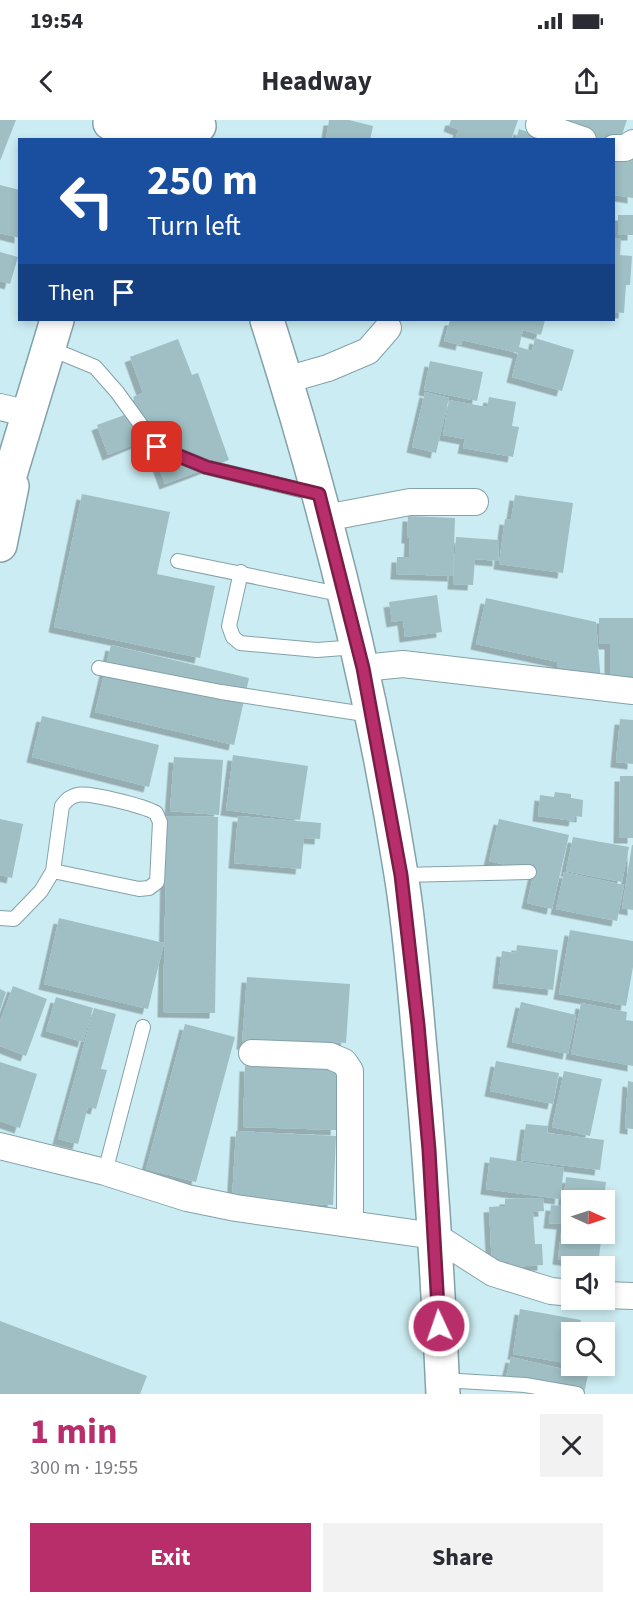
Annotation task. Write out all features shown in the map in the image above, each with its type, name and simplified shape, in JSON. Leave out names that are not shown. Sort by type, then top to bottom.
[{"type":"main road","points":[[116,129],[144,127],[159,123],[186,123],[200,129]]},
{"type":"main road","points":[[267,321],[322,506],[360,657],[373,716],[401,875],[418,1025],[435,1236],[443,1387]]},
{"type":"main road","points":[[0,545],[15,445],[15,411],[53,334]]},
{"type":"main road","points":[[0,508],[15,445]]},
{"type":"street","points":[[539,125],[577,138]]},
{"type":"street","points":[[615,148],[625,148],[633,143]]},
{"type":"street","points":[[286,380],[328,368],[368,351],[388,328]]},
{"type":"street","points":[[322,506],[475,502]]},
{"type":"street","points":[[360,657],[633,691]]},
{"type":"street","points":[[252,1053],[330,1056],[344,1062],[350,1071],[350,1223]]},
{"type":"street","points":[[0,1146],[105,1172],[187,1198],[236,1208],[435,1236],[493,1274],[561,1292]]},
{"type":"street","points":[[615,1295],[633,1296]]},
{"type":"lane","points":[[53,334],[95,368],[117,392],[157,447],[206,467],[322,506]]},
{"type":"lane","points":[[178,561],[241,572],[344,596]]},
{"type":"lane","points":[[241,572],[229,626],[232,637],[240,644],[317,650],[360,657]]},
{"type":"lane","points":[[99,668],[221,692],[373,716]]},
{"type":"lane","points":[[0,918],[14,919],[41,891],[53,871],[62,806],[68,798],[80,794],[145,807],[156,813],[160,822],[156,882],[149,888],[139,889],[53,871]]},
{"type":"lane","points":[[401,875],[529,872]]},
{"type":"lane","points":[[105,1172],[143,1028]]},
{"type":"lane","points":[[443,1387],[525,1385],[577,1394]]},
{"type":"building","points":[[0,120],[16,120],[0,161]]},
{"type":"building","points":[[329,120],[349,120],[373,126],[370,138],[326,138]]},
{"type":"building","points":[[451,120],[518,120],[512,138],[455,138],[459,130],[449,126]]},
{"type":"building","points":[[547,120],[627,120],[617,149],[615,138],[586,138]]},
{"type":"building","points":[[519,129],[546,138],[517,138]]},
{"type":"building","points":[[615,154],[633,158],[633,198],[615,195]]},
{"type":"building","points":[[0,185],[18,190],[18,238],[0,233]]},
{"type":"building","points":[[618,215],[633,215],[633,235],[618,235]]},
{"type":"building","points":[[615,238],[621,238],[620,255],[632,256],[630,285],[626,285],[624,313],[615,312]]},
{"type":"building","points":[[0,252],[18,257],[10,284],[0,281]]},
{"type":"building","points":[[450,321],[545,321],[541,335],[523,330],[519,347],[532,351],[535,338],[574,350],[562,391],[512,377],[518,353],[462,340],[461,345],[444,341]]},
{"type":"building","points":[[178,339],[192,375],[198,373],[229,460],[165,484],[133,397],[143,393],[130,357]]},
{"type":"building","points":[[430,361],[483,372],[477,401],[424,390]]},
{"type":"building","points":[[425,392],[449,398],[436,453],[412,447]]},
{"type":"building","points":[[489,397],[516,402],[512,426],[519,427],[513,457],[463,448],[465,439],[443,435],[449,400],[487,407]]},
{"type":"building","points":[[130,413],[140,442],[108,455],[97,425]]},
{"type":"building","points":[[82,494],[170,512],[157,574],[215,586],[200,658],[54,627]]},
{"type":"building","points":[[515,495],[573,503],[563,573],[499,564],[505,519],[511,520]]},
{"type":"building","points":[[408,516],[455,518],[453,576],[396,574],[397,557],[409,557]]},
{"type":"building","points":[[456,537],[499,540],[498,561],[475,559],[473,585],[453,584]]},
{"type":"building","points":[[437,595],[442,632],[405,637],[403,620],[392,622],[389,602]]},
{"type":"building","points":[[486,598],[596,622],[602,695],[554,685],[558,662],[476,644]]},
{"type":"building","points":[[599,618],[633,618],[633,688],[610,688],[610,644],[599,644]]},
{"type":"building","points":[[111,645],[249,678],[234,745],[95,712]]},
{"type":"building","points":[[42,716],[159,745],[149,787],[32,757]]},
{"type":"building","points":[[620,719],[633,720],[633,764],[616,762]]},
{"type":"building","points":[[233,755],[308,766],[300,820],[226,810]]},
{"type":"building","points":[[174,757],[223,760],[219,815],[170,811]]},
{"type":"building","points":[[620,776],[633,776],[633,838],[619,838]]},
{"type":"building","points":[[555,792],[571,794],[571,798],[583,800],[582,817],[575,816],[574,821],[538,816],[540,795],[554,797]]},
{"type":"building","points":[[167,816],[218,817],[215,1013],[163,1012]]},
{"type":"building","points":[[238,816],[321,823],[320,839],[304,838],[301,869],[234,863]]},
{"type":"building","points":[[0,819],[23,824],[12,878],[0,875]]},
{"type":"building","points":[[499,819],[569,835],[552,909],[527,903],[534,872],[489,861]]},
{"type":"building","points":[[573,837],[629,847],[622,882],[566,871]]},
{"type":"building","points":[[633,845],[633,910],[622,908]]},
{"type":"building","points":[[564,872],[624,885],[617,921],[556,909]]},
{"type":"building","points":[[59,918],[164,943],[148,1009],[44,984]]},
{"type":"building","points":[[570,930],[633,941],[633,967],[626,1006],[559,994]]},
{"type":"building","points":[[517,945],[558,950],[553,990],[498,983],[502,951],[516,953]]},
{"type":"building","points":[[247,977],[350,984],[346,1043],[334,1042],[333,1051],[242,1044]]},
{"type":"building","points":[[13,986],[47,999],[26,1056],[0,1046],[0,1022]]},
{"type":"building","points":[[0,989],[6,992],[0,1010]]},
{"type":"building","points":[[56,997],[93,1008],[83,1042],[46,1031]]},
{"type":"building","points":[[521,1002],[576,1015],[568,1054],[512,1042]]},
{"type":"building","points":[[581,1003],[627,1012],[626,1020],[633,1021],[633,1066],[571,1054]]},
{"type":"building","points":[[94,1008],[116,1014],[101,1069],[107,1070],[96,1109],[88,1107],[78,1144],[58,1139]]},
{"type":"building","points":[[185,1024],[235,1037],[196,1182],[146,1169]]},
{"type":"building","points":[[496,1061],[559,1073],[553,1104],[490,1091]]},
{"type":"building","points":[[0,1062],[37,1074],[20,1128],[0,1121]]},
{"type":"building","points":[[245,1066],[339,1069],[336,1130],[243,1127]]},
{"type":"building","points":[[564,1071],[602,1079],[590,1136],[552,1127]]},
{"type":"building","points":[[628,1081],[633,1082],[633,1129],[625,1128]]},
{"type":"building","points":[[526,1124],[548,1126],[547,1133],[604,1140],[600,1170],[521,1160]]},
{"type":"building","points":[[236,1131],[336,1136],[333,1205],[232,1200]]},
{"type":"building","points":[[490,1157],[564,1168],[560,1199],[486,1189]]},
{"type":"building","points":[[566,1177],[606,1182],[605,1190],[565,1190]]},
{"type":"building","points":[[543,1198],[544,1211],[533,1212],[535,1244],[542,1244],[543,1265],[492,1268],[489,1207],[505,1206],[505,1199]]},
{"type":"building","points":[[551,1205],[561,1206],[561,1224],[549,1223]]},
{"type":"building","points":[[561,1233],[561,1244],[601,1244],[599,1256],[561,1256],[561,1259],[558,1259]]},
{"type":"building","points":[[520,1309],[581,1320],[581,1322],[561,1322],[561,1362],[513,1354]]},
{"type":"building","points":[[0,1321],[147,1376],[140,1394],[0,1394]]},
{"type":"building","points":[[511,1357],[561,1369],[561,1376],[588,1376],[584,1394],[564,1394],[505,1381]]},
{"type":"route","points":[[157,447],[206,467],[319,494],[363,668],[401,875],[429,1150],[439,1326]]}]
